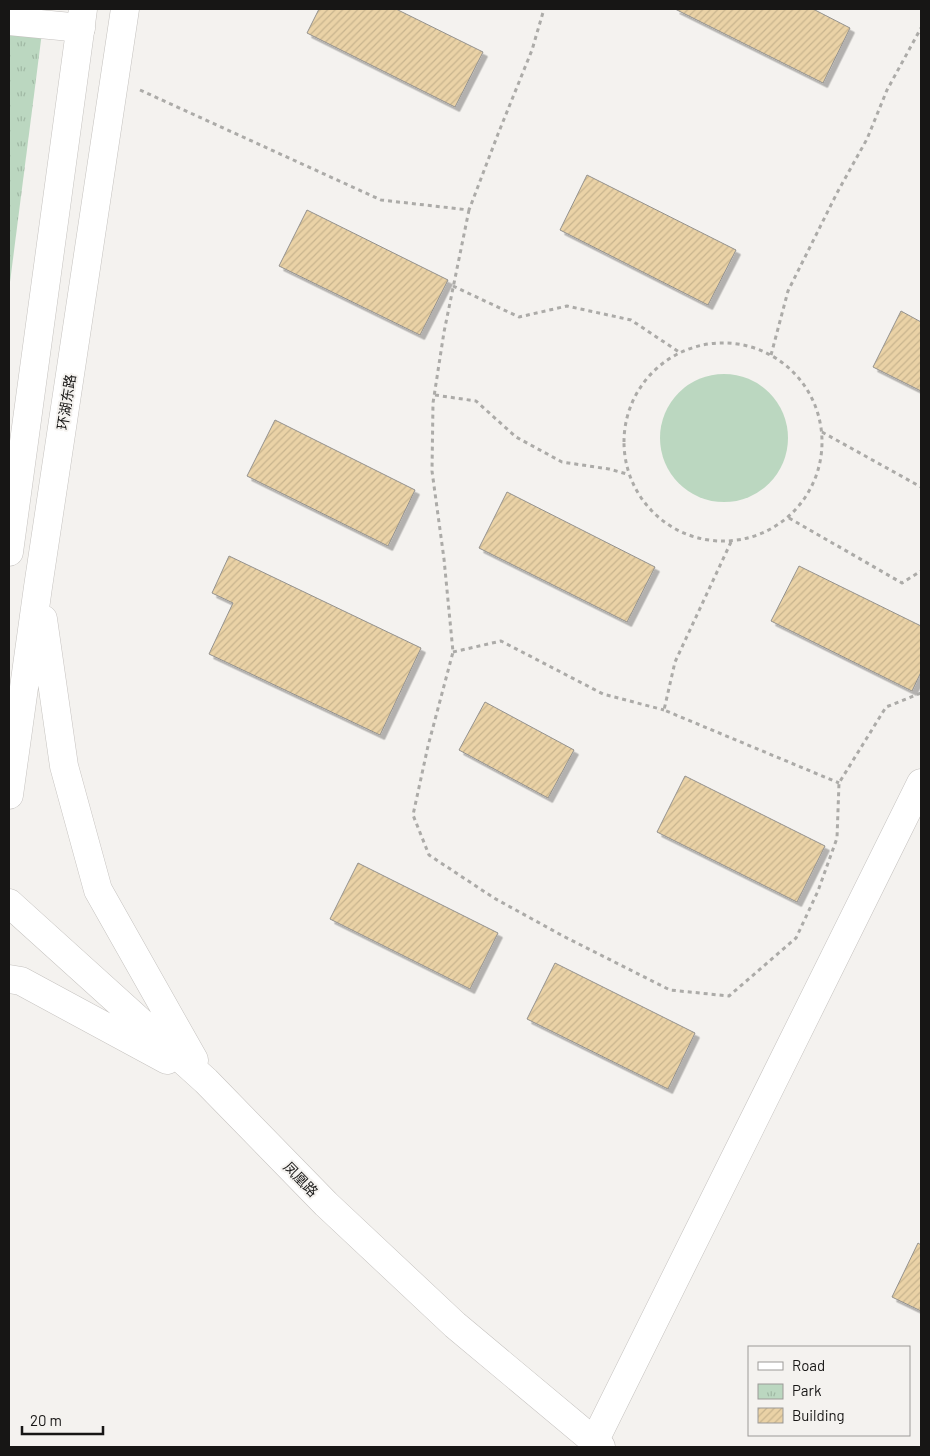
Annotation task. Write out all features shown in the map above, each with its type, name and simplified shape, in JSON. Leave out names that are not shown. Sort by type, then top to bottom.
[{"type":"main road","name":"环湖东路","points":[[9,795],[38,587],[125,9]]},
{"type":"main road","points":[[9,21],[82,18],[9,552]]},
{"type":"main road","points":[[38,587],[64,766],[98,890],[206,1081]]},
{"type":"main road","points":[[598,1444],[921,783]]},
{"type":"main road","name":"凤凰路","points":[[9,903],[206,1081],[326,1204],[455,1325],[598,1444]]},
{"type":"main road","points":[[9,979],[21,981],[206,1081]]},
{"type":"path","points":[[544,9],[532,50],[469,210],[444,332],[435,395],[432,471],[444,558],[453,652],[428,746],[413,815],[429,855],[494,898],[563,936],[670,990],[729,996],[796,938],[818,891],[837,838],[839,783],[886,707],[921,693]]},
{"type":"path","points":[[771,354],[788,291],[837,193],[867,139],[887,90],[921,28]]},
{"type":"path","points":[[115,79],[381,200],[469,210]]},
{"type":"path","points":[[453,286],[519,317],[567,306],[631,320],[679,353]]},
{"type":"path","points":[[704,344],[738,344],[771,354],[796,374],[814,401],[822,432],[821,464],[809,493],[789,518],[762,535],[731,542],[699,540],[669,527],[644,505],[628,474],[622,441],[628,407],[646,378],[672,356],[679,353],[704,344]]},
{"type":"path","points":[[435,395],[476,401],[516,437],[562,462],[609,469],[628,474]]},
{"type":"path","points":[[822,432],[921,487]]},
{"type":"path","points":[[789,518],[902,583],[921,570]]},
{"type":"path","points":[[664,710],[675,662],[731,542]]},
{"type":"path","points":[[453,652],[501,641],[603,694],[664,710],[839,783]]},
{"type":"green space","points":[[9,9],[45,9],[9,290]]},
{"type":"green space","points":[[724,374],[749,378],[770,392],[784,413],[788,438],[784,463],[770,484],[749,498],[724,502],[699,498],[678,484],[664,463],[660,438],[664,413],[678,392],[699,378]]},
{"type":"building","points":[[319,9],[396,9],[483,52],[455,107],[307,33]]},
{"type":"building","points":[[675,9],[813,9],[850,28],[823,83]]},
{"type":"building","points":[[587,175],[736,250],[708,305],[560,230]]},
{"type":"building","points":[[307,210],[448,280],[420,335],[279,266]]},
{"type":"building","points":[[901,311],[921,322],[921,391],[873,367]]},
{"type":"building","points":[[275,420],[415,490],[388,546],[247,476]]},
{"type":"building","points":[[507,492],[655,567],[627,622],[479,548]]},
{"type":"building","points":[[229,556],[421,648],[380,735],[209,654],[233,603],[212,593]]},
{"type":"building","points":[[799,566],[921,626],[921,672],[912,691],[771,621]]},
{"type":"building","points":[[485,702],[574,750],[548,798],[459,750]]},
{"type":"building","points":[[685,776],[825,846],[797,902],[657,832]]},
{"type":"building","points":[[358,863],[498,933],[470,989],[330,919]]},
{"type":"building","points":[[555,963],[695,1033],[668,1089],[527,1019]]},
{"type":"building","points":[[918,1243],[921,1245],[921,1311],[892,1297]]}]
